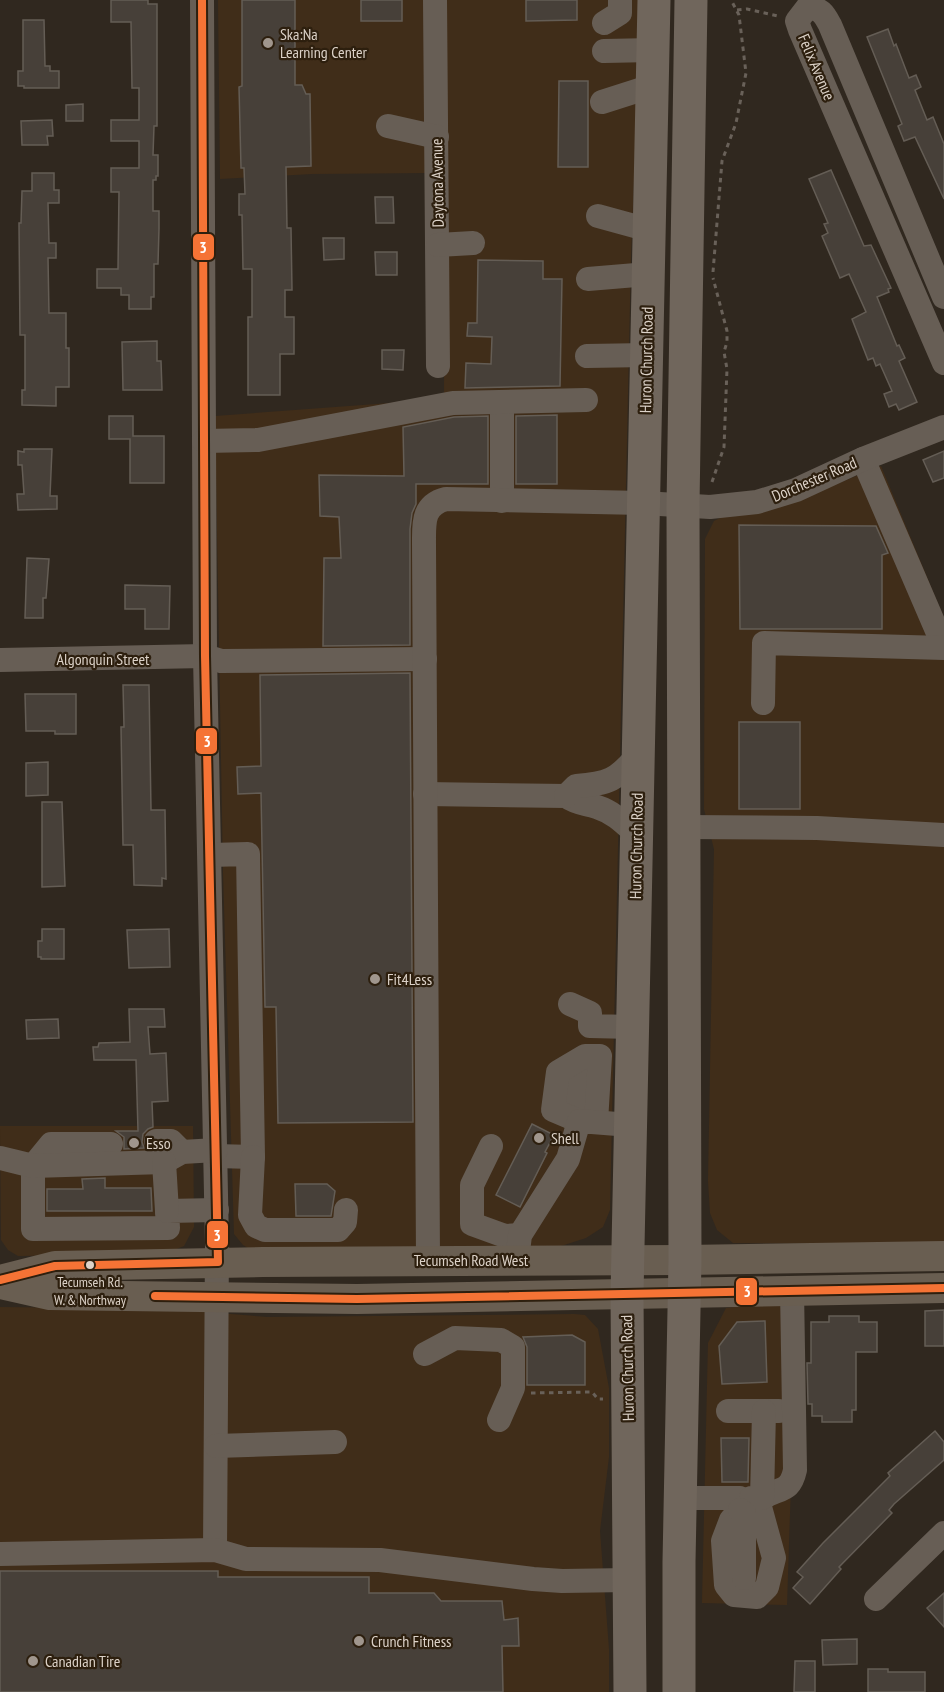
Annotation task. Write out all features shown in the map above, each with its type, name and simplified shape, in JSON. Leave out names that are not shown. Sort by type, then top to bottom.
[{"type":"highway","name":"Huron Church Road","points":[[630,1692],[627,1259],[654,0]]},
{"type":"highway","points":[[679,1692],[685,1260],[683,506],[691,0]]},
{"type":"main road","name":"Tecumseh Road West","points":[[0,1280],[55,1266],[428,1260],[518,1247],[627,1259],[944,1256]]},
{"type":"main road","points":[[0,1284],[50,1295],[357,1299],[944,1288]]},
{"type":"street","points":[[202,0],[205,656],[218,1262],[215,1550]]},
{"type":"street","name":"Daytona Avenue","points":[[435,0],[438,366]]},
{"type":"street","points":[[604,23],[620,13],[620,0]]},
{"type":"street","name":"Felix Avenue","points":[[944,297],[831,25],[824,12],[816,8],[807,8],[797,21],[944,363]]},
{"type":"street","points":[[604,51],[653,50]]},
{"type":"street","points":[[602,102],[652,86]]},
{"type":"street","points":[[388,126],[437,137]]},
{"type":"street","points":[[598,216],[649,230]]},
{"type":"street","points":[[438,245],[473,243]]},
{"type":"street","points":[[588,279],[648,274]]},
{"type":"street","points":[[587,356],[646,356]]},
{"type":"street","points":[[204,441],[258,440],[453,403],[586,400]]},
{"type":"street","points":[[502,402],[502,501]]},
{"type":"street","name":"Dorchester Road","points":[[424,659],[424,524],[427,512],[436,502],[446,499],[643,503],[710,507],[757,502],[796,490],[863,459],[944,427]]},
{"type":"street","points":[[763,703],[764,643],[944,647],[863,459]]},
{"type":"street","name":"Algonquin Street","points":[[0,660],[205,656],[221,661],[424,659]]},
{"type":"street","points":[[424,659],[428,1260]]},
{"type":"street","points":[[566,796],[576,786],[600,784],[624,771],[638,755]]},
{"type":"street","points":[[425,794],[566,796],[575,803],[597,807],[618,817],[636,834]]},
{"type":"street","points":[[684,827],[817,828],[944,835]]},
{"type":"street","points":[[210,855],[248,854],[253,1157],[250,1215],[256,1226],[265,1230],[338,1230],[345,1222],[346,1210]]},
{"type":"street","points":[[570,1004],[590,1012],[590,1026],[582,1058]]},
{"type":"street","points":[[590,1026],[632,1028]]},
{"type":"street","points":[[491,1146],[472,1185],[472,1224],[505,1236],[518,1247],[568,1159],[582,1120],[600,1056],[582,1058],[558,1072],[553,1110],[582,1120],[630,1125]]},
{"type":"street","points":[[111,1144],[51,1144],[33,1166],[33,1229],[168,1228],[167,1152]]},
{"type":"street","points":[[0,1158],[33,1166],[167,1152],[216,1153],[253,1157]]},
{"type":"street","points":[[167,1211],[217,1210]]},
{"type":"street","points":[[132,1228],[133,1264]]},
{"type":"street","points":[[55,1229],[55,1266]]},
{"type":"street","points":[[680,1498],[747,1502],[773,1491],[783,1490],[792,1483],[795,1470],[792,1290]]},
{"type":"street","points":[[426,1354],[455,1338],[501,1340],[513,1347],[513,1388],[499,1420]]},
{"type":"street","points":[[728,1411],[794,1411]]},
{"type":"street","points":[[744,1578],[744,1513],[764,1411]]},
{"type":"street","points":[[216,1446],[335,1443]]},
{"type":"street","points":[[876,1599],[944,1533]]},
{"type":"street","points":[[0,1554],[215,1550],[246,1559],[380,1560],[533,1579],[629,1580]]},
{"type":"path","points":[[712,482],[724,447],[727,387],[724,352],[727,331],[713,276],[720,173],[736,123],[746,74],[742,27],[731,0]]},
{"type":"path","points":[[737,10],[747,9],[797,21]]},
{"type":"path","points":[[532,1385],[531,1393],[592,1392],[598,1399],[604,1398]]},
{"type":"path","points":[[552,1385],[552,1392]]},
{"type":"path","points":[[572,1385],[572,1392]]},
{"type":"shaded area","points":[[218,0],[427,0],[430,173],[312,174],[220,179]]},
{"type":"shaded area","points":[[445,0],[641,0],[631,257],[610,1210],[603,1227],[586,1238],[561,1246],[256,1253],[243,1245],[234,1234],[223,873],[215,416],[444,399]]},
{"type":"shaded area","points":[[881,466],[944,618],[944,1244],[733,1243],[717,1230],[710,1213],[708,1181],[714,849],[704,809],[705,539],[714,521],[728,514],[772,510]]},
{"type":"shaded area","points":[[0,1126],[193,1126],[194,1227],[184,1246],[164,1254],[18,1256],[8,1250],[1,1240]]},
{"type":"shaded area","points":[[797,1300],[787,1605],[702,1603],[708,1343],[726,1308]]},
{"type":"shaded area","points":[[0,1307],[168,1309],[267,1317],[585,1315],[598,1329],[609,1388],[609,1457],[600,1531],[609,1649],[609,1692],[0,1692]]},
{"type":"building","points":[[111,0],[148,0],[148,4],[157,4],[157,126],[154,126],[153,155],[158,155],[158,176],[156,180],[153,180],[153,211],[159,211],[159,229],[158,264],[154,264],[154,297],[151,297],[151,309],[129,309],[129,295],[121,295],[121,288],[97,288],[97,269],[118,269],[119,192],[111,192],[111,168],[139,168],[139,141],[111,141],[111,120],[139,120],[139,88],[132,88],[131,22],[111,22]]},
{"type":"building","points":[[242,0],[295,0],[295,85],[302,85],[306,94],[310,94],[311,166],[286,167],[287,228],[291,228],[292,290],[285,290],[285,317],[294,317],[294,354],[280,354],[280,395],[248,395],[248,317],[252,317],[252,269],[243,269],[242,215],[239,215],[239,194],[245,194],[244,168],[241,168],[239,87],[242,86]]},
{"type":"building","points":[[361,0],[402,0],[402,21],[361,21]]},
{"type":"building","points":[[526,0],[577,0],[577,20],[526,21]]},
{"type":"building","points":[[23,20],[44,20],[45,66],[50,66],[50,71],[59,71],[59,88],[18,86],[18,71],[23,71]]},
{"type":"building","points":[[888,29],[909,78],[916,75],[921,87],[915,90],[927,120],[933,117],[944,144],[944,199],[915,137],[904,141],[898,126],[902,124],[867,37]]},
{"type":"building","points":[[559,81],[588,81],[588,167],[558,167]]},
{"type":"building","points":[[83,104],[83,121],[66,121],[66,105]]},
{"type":"building","points":[[52,120],[53,136],[47,136],[48,145],[22,145],[21,121]]},
{"type":"building","points":[[831,170],[864,246],[871,245],[891,288],[888,289],[889,292],[877,297],[897,346],[899,345],[905,358],[899,361],[917,402],[899,410],[896,404],[889,407],[884,394],[892,391],[880,364],[876,366],[873,358],[868,360],[852,319],[866,312],[849,274],[840,278],[822,236],[828,233],[824,224],[828,223],[809,179]]},
{"type":"building","points":[[32,173],[54,173],[54,190],[59,190],[59,203],[48,203],[49,243],[56,243],[56,258],[48,258],[49,313],[66,313],[69,387],[56,387],[56,406],[22,405],[22,390],[25,390],[25,335],[20,335],[19,223],[21,223],[22,191],[32,191]]},
{"type":"building","points":[[375,197],[393,197],[394,223],[376,223]]},
{"type":"building","points":[[323,238],[344,238],[344,259],[324,260]]},
{"type":"building","points":[[375,252],[397,252],[397,275],[376,275]]},
{"type":"building","points":[[478,260],[543,261],[543,279],[562,279],[560,386],[465,388],[466,363],[491,364],[492,337],[467,336],[468,323],[477,323]]},
{"type":"building","points":[[157,341],[157,361],[161,361],[162,390],[123,390],[122,342]]},
{"type":"building","points":[[382,350],[404,350],[403,370],[382,369]]},
{"type":"building","points":[[557,415],[557,484],[516,484],[516,416]]},
{"type":"building","points":[[109,416],[133,416],[133,436],[164,436],[164,483],[130,483],[130,439],[109,439]]},
{"type":"building","points":[[488,416],[488,484],[416,484],[416,504],[410,529],[410,645],[323,646],[324,558],[341,558],[339,517],[320,516],[319,475],[404,476],[403,427],[454,417]]},
{"type":"building","points":[[24,449],[52,449],[50,496],[57,496],[57,509],[18,510],[17,494],[24,494],[22,465],[18,465],[18,451],[24,452]]},
{"type":"building","points":[[944,451],[944,478],[933,482],[923,460]]},
{"type":"building","points":[[739,525],[876,526],[888,553],[882,555],[882,629],[740,629]]},
{"type":"building","points":[[27,558],[49,559],[46,598],[43,598],[43,618],[25,618]]},
{"type":"building","points":[[125,585],[170,586],[169,629],[145,629],[145,609],[125,609]]},
{"type":"building","points":[[410,673],[413,1122],[278,1123],[276,1007],[265,1007],[261,793],[238,794],[237,767],[261,766],[260,675]]},
{"type":"building","points":[[123,685],[149,685],[151,810],[165,810],[166,879],[162,878],[162,886],[134,885],[133,845],[123,845],[121,727],[124,727]]},
{"type":"building","points":[[25,694],[76,694],[76,734],[26,731]]},
{"type":"building","points":[[739,722],[800,722],[800,809],[739,809]]},
{"type":"building","points":[[48,762],[48,795],[26,796],[26,763]]},
{"type":"building","points":[[42,802],[62,802],[65,886],[42,887]]},
{"type":"building","points":[[42,929],[64,929],[64,959],[38,957],[38,941],[42,941]]},
{"type":"building","points":[[169,929],[170,967],[129,968],[127,930]]},
{"type":"building","points":[[129,1009],[164,1009],[165,1027],[148,1027],[150,1054],[166,1053],[168,1101],[152,1102],[153,1127],[143,1134],[144,1148],[124,1149],[124,1137],[116,1131],[138,1131],[136,1060],[94,1060],[93,1047],[98,1047],[99,1043],[130,1042]]},
{"type":"building","points":[[58,1019],[59,1038],[27,1039],[26,1020]]},
{"type":"building","points":[[532,1124],[554,1135],[520,1207],[496,1195]]},
{"type":"building","points":[[105,1178],[105,1188],[151,1188],[152,1211],[47,1211],[47,1189],[83,1189],[82,1179]]},
{"type":"building","points":[[295,1184],[327,1184],[335,1191],[331,1216],[296,1216]]},
{"type":"building","points":[[944,1310],[944,1346],[925,1346],[925,1311]]},
{"type":"building","points":[[829,1316],[859,1316],[859,1322],[877,1322],[877,1352],[856,1352],[856,1410],[852,1410],[852,1422],[822,1422],[822,1416],[812,1416],[812,1404],[808,1404],[807,1363],[811,1363],[811,1322],[829,1322]]},
{"type":"building","points":[[765,1321],[767,1382],[722,1384],[719,1346],[737,1322]]},
{"type":"building","points":[[572,1335],[585,1342],[585,1385],[527,1385],[527,1347],[523,1337]]},
{"type":"building","points":[[935,1431],[944,1442],[944,1460],[894,1504],[889,1510],[892,1513],[839,1567],[841,1569],[810,1604],[793,1588],[803,1577],[797,1572],[890,1476],[888,1473]]},
{"type":"building","points":[[721,1438],[749,1438],[748,1482],[722,1482]]},
{"type":"building","points":[[0,1571],[218,1571],[218,1577],[369,1577],[369,1593],[434,1593],[441,1601],[502,1601],[504,1620],[518,1618],[519,1646],[502,1646],[503,1692],[0,1692]]},
{"type":"building","points":[[944,1593],[944,1627],[927,1608]]},
{"type":"building","points":[[857,1639],[857,1664],[823,1665],[822,1640]]},
{"type":"building","points":[[795,1661],[815,1661],[815,1692],[794,1692]]},
{"type":"building","points":[[868,1669],[888,1669],[888,1672],[925,1672],[925,1692],[868,1692]]},
{"type":"transit line","name":"3","points":[[0,1280],[55,1266],[218,1262],[205,656],[202,0]]},
{"type":"transit line","name":"3","points":[[155,1296],[357,1299],[944,1288]]},
{"type":"place","name":"Ska:Na Learning Center","points":[[268,43]]},
{"type":"place","name":"Fit4Less","points":[[375,979]]},
{"type":"place","name":"Shell","points":[[539,1138]]},
{"type":"place","name":"Esso","points":[[134,1143]]},
{"type":"place","name":"Tecumseh Rd. W. & Northway","points":[[90,1265]]},
{"type":"place","name":"Crunch Fitness","points":[[359,1641]]},
{"type":"place","name":"Canadian Tire","points":[[33,1661]]}]
